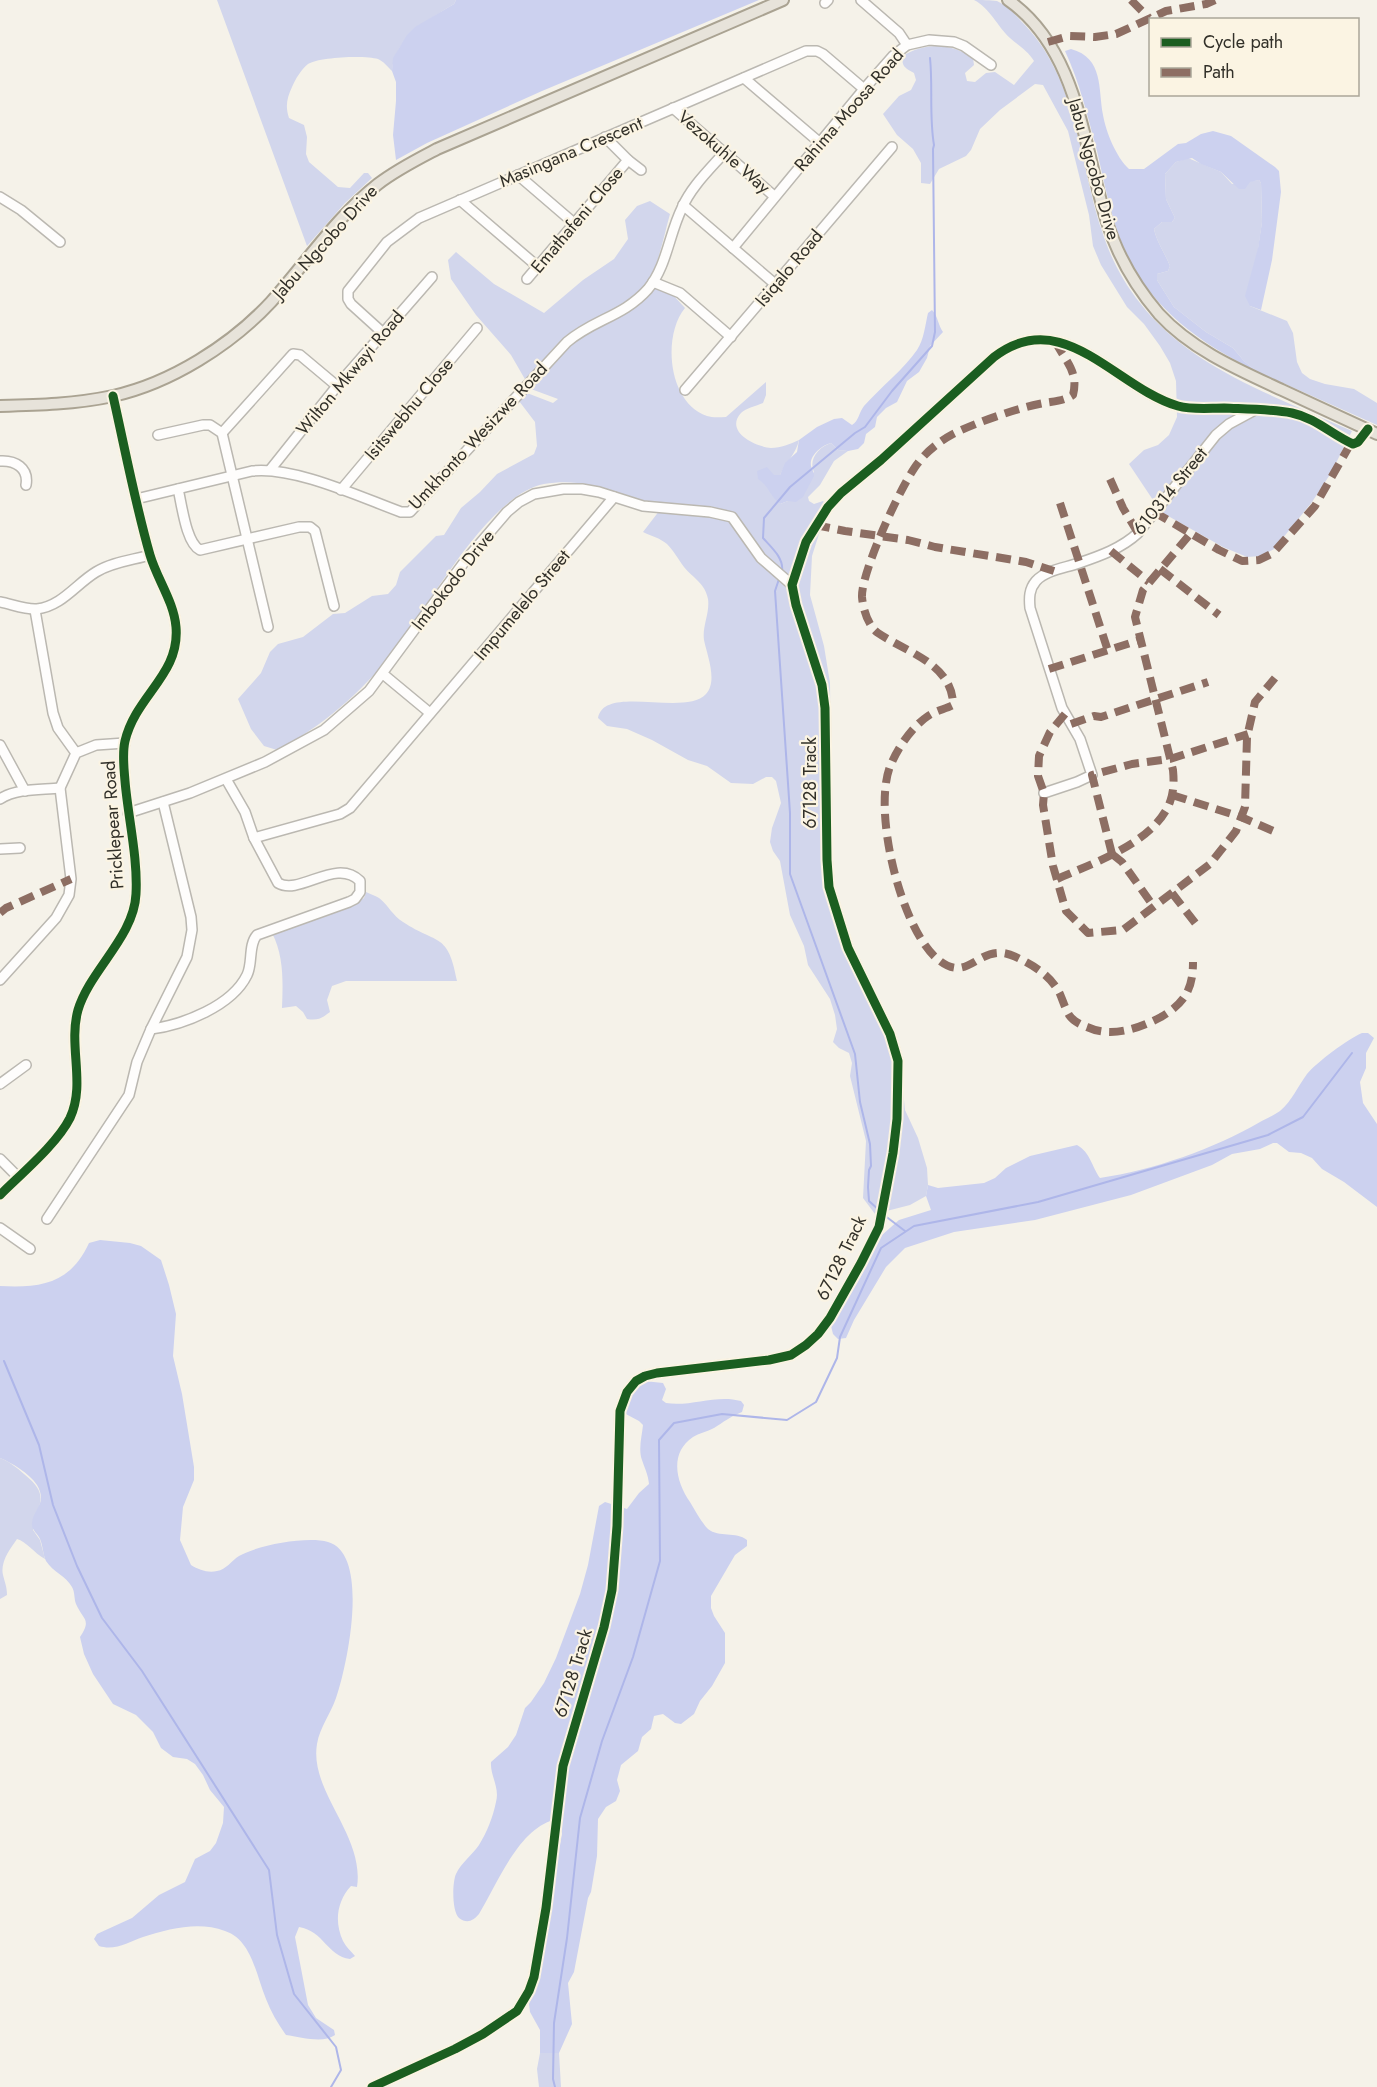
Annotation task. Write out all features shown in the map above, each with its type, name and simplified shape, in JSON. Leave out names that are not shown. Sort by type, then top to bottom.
[{"type":"main road","name":"Jabu Ngcobo Drive","points":[[0,406],[63,403],[113,396],[134,390],[182,369],[228,340],[270,303],[356,204],[378,184],[407,164],[436,149],[783,0]]},
{"type":"main road","name":"Jabu Ngcobo Drive","points":[[1008,0],[1035,25],[1048,42],[1066,75],[1077,107],[1106,219],[1115,243],[1133,279],[1155,309],[1181,334],[1222,361],[1372,432]]},
{"type":"street","points":[[861,0],[898,33],[907,45]]},
{"type":"street","name":"Rahima Moosa Road","points":[[733,248],[864,89],[893,56],[907,45],[929,40],[954,42],[964,46],[991,65]]},
{"type":"street","name":"Masingana Crescent","points":[[383,333],[351,304],[348,295],[350,286],[387,242],[419,218],[811,50],[823,54],[864,89]]},
{"type":"street","points":[[744,78],[819,142]]},
{"type":"street","name":"Vezokuhle Way","points":[[673,108],[774,196]]},
{"type":"street","name":"Emathafeni Close","points":[[605,137],[641,170]]},
{"type":"street","name":"Isiqalo Road","points":[[685,390],[892,147]]},
{"type":"street","name":"Umkhonto Wesizwe Road","points":[[136,499],[252,471],[270,470],[303,477],[401,512],[410,512],[567,342],[588,327],[627,309],[653,282],[661,267],[683,205],[698,183],[724,153]]},
{"type":"street","name":"Emathafeni Close","points":[[527,279],[628,160]]},
{"type":"street","points":[[518,175],[574,224]]},
{"type":"street","points":[[0,197],[21,210],[60,242]]},
{"type":"street","points":[[460,200],[537,266]]},
{"type":"street","points":[[683,205],[775,284]]},
{"type":"street","name":"Wilton Mkwayi Road","points":[[270,470],[337,386],[432,277]]},
{"type":"street","points":[[653,282],[680,293],[731,337]]},
{"type":"street","name":"Isitswebhu Close","points":[[341,490],[477,328]]},
{"type":"street","points":[[792,585],[806,542],[828,507],[841,493],[1002,351],[1029,340],[1055,341],[1101,362],[1154,396],[1180,406],[1287,413],[1318,423],[1351,443],[1358,442],[1372,432]]},
{"type":"street","points":[[222,433],[293,354],[300,355],[337,386]]},
{"type":"street","name":"Pricklepear Road","points":[[0,1195],[58,1136],[73,1111],[77,1087],[74,1044],[78,1012],[92,980],[125,929],[135,903],[136,877],[128,813],[124,743],[138,709],[170,664],[176,641],[174,617],[150,555],[113,396]]},
{"type":"street","name":"610314 Street","points":[[1044,792],[1092,775],[1080,739],[1068,720],[1059,698],[1030,608],[1030,591],[1042,576],[1111,551],[1129,542],[1216,435],[1229,424],[1255,410]]},
{"type":"street","points":[[158,435],[203,424],[210,425],[222,433],[268,627]]},
{"type":"street","points":[[0,461],[10,460],[21,467],[26,474],[26,484]]},
{"type":"street","points":[[178,489],[190,539],[195,547],[204,550],[299,527],[310,527],[315,531],[334,606]]},
{"type":"street","name":"Imbokodo Drive","points":[[128,813],[226,779],[286,753],[324,730],[357,703],[383,674],[465,561],[507,512],[534,494],[562,489],[599,492],[643,506],[710,512],[732,518],[761,558],[792,585]]},
{"type":"street","name":"Impumelelo Street","points":[[254,838],[346,811],[614,497]]},
{"type":"street","points":[[0,602],[35,610],[58,602],[89,576],[103,568],[150,555]]},
{"type":"street","name":"67128 Track","points":[[372,2087],[483,2034],[517,2011],[529,1991],[534,1977],[546,1908],[562,1766],[604,1627],[612,1590],[617,1526],[620,1411],[627,1392],[636,1381],[657,1373],[769,1360],[791,1355],[818,1334],[830,1318],[879,1227],[894,1142],[899,1085],[898,1061],[890,1034],[848,948],[829,887],[825,708],[822,685],[796,605],[792,585]]},
{"type":"street","points":[[35,610],[53,713],[58,728],[76,753]]},
{"type":"street","points":[[383,674],[430,714]]},
{"type":"street","points":[[0,980],[50,926],[61,912],[69,895],[71,879],[60,788],[76,753],[96,745],[124,743]]},
{"type":"street","points":[[0,745],[24,791]]},
{"type":"street","points":[[151,1029],[168,1026],[210,1010],[227,999],[247,975],[253,940],[257,935],[349,902],[359,896],[360,881],[347,873],[281,886],[275,880],[254,838],[245,812],[226,779]]},
{"type":"street","points":[[0,799],[24,791],[60,788]]},
{"type":"street","points":[[47,1219],[54,1200],[129,1095],[137,1062],[187,957],[192,930],[188,902],[164,802]]},
{"type":"street","points":[[0,849],[20,848]]},
{"type":"street","points":[[0,1071],[3,1082],[26,1065]]},
{"type":"street","points":[[0,1159],[18,1177]]},
{"type":"street","points":[[0,1228],[30,1249]]},
{"type":"shaded area","points":[[217,0],[456,0],[454,4],[424,23],[406,39],[394,59],[392,71],[378,59],[342,57],[308,64],[297,77],[289,95],[287,110],[289,118],[304,125],[307,137],[306,154],[309,162],[338,187],[350,188],[364,173],[368,173],[372,178],[345,203],[307,246]]},
{"type":"shaded area","points":[[456,0],[759,0],[542,91],[427,143],[396,160],[393,135],[396,82],[392,71],[393,58],[407,35],[415,27],[454,4]]},
{"type":"shaded area","points":[[974,0],[997,1],[1010,10],[1040,43],[1054,67],[1074,120],[1105,241],[1123,278],[1140,303],[1161,326],[1210,364],[1266,393],[1352,431],[1331,473],[1312,502],[1274,549],[1261,556],[1247,557],[1223,547],[1161,512],[1129,464],[1144,450],[1158,445],[1169,435],[1177,417],[1176,381],[1170,363],[1160,346],[1144,324],[1127,307],[1101,265],[1093,246],[1089,215],[1068,131],[1043,85],[1035,84],[1000,110],[980,129],[966,156],[939,169],[930,184],[921,183],[921,163],[913,149],[897,135],[883,114],[899,96],[911,90],[916,80],[914,73],[903,64],[903,56],[912,51],[938,46],[965,53],[973,58],[974,65],[965,73],[967,81],[975,82],[986,73],[995,72],[1014,85],[1034,61],[1005,33],[989,12]]},
{"type":"shaded area","points":[[1071,49],[1082,53],[1094,67],[1098,76],[1106,129],[1116,151],[1129,169],[1144,169],[1178,144],[1186,143],[1201,134],[1213,131],[1231,136],[1279,171],[1281,192],[1272,260],[1261,310],[1250,306],[1245,296],[1258,248],[1262,222],[1259,180],[1250,182],[1245,189],[1239,189],[1221,172],[1192,158],[1176,162],[1165,174],[1166,199],[1175,218],[1172,222],[1162,222],[1154,229],[1170,266],[1168,271],[1157,274],[1157,280],[1174,307],[1206,332],[1233,348],[1256,371],[1210,345],[1189,330],[1153,296],[1139,276],[1126,253],[1113,218],[1083,101],[1065,51]]},
{"type":"shaded area","points":[[1188,158],[1221,172],[1232,184],[1259,180],[1262,222],[1250,306],[1287,321],[1293,333],[1297,362],[1302,373],[1310,379],[1325,384],[1354,389],[1377,403],[1377,425],[1256,371],[1233,348],[1206,332],[1174,307],[1157,280],[1157,274],[1168,271],[1170,266],[1154,229],[1162,222],[1172,222],[1175,218],[1166,199],[1165,174],[1176,162]]},
{"type":"shaded area","points":[[650,201],[670,214],[657,262],[644,288],[629,302],[567,335],[526,381],[511,355],[476,315],[451,279],[448,260],[456,252],[494,284],[544,313],[583,280],[614,259],[628,239],[625,220],[637,206]]},
{"type":"shaded area","points":[[655,286],[673,295],[685,308],[673,335],[673,368],[684,398],[694,409],[709,417],[726,417],[766,382],[766,395],[763,403],[741,413],[736,426],[744,437],[765,447],[778,447],[799,440],[796,450],[780,475],[774,475],[767,485],[780,504],[788,501],[814,472],[812,463],[822,447],[831,443],[838,450],[848,451],[834,461],[820,485],[808,497],[809,501],[814,504],[823,501],[829,516],[819,534],[812,556],[810,595],[824,646],[830,683],[832,868],[836,897],[846,928],[869,980],[902,1080],[905,1110],[918,1138],[927,1168],[926,1196],[910,1205],[875,1214],[863,1198],[866,1141],[850,1076],[852,1063],[849,1053],[833,1042],[837,1029],[830,999],[808,965],[804,946],[790,915],[780,861],[770,842],[772,828],[781,803],[776,781],[772,777],[766,777],[753,784],[731,783],[707,766],[688,760],[627,729],[607,726],[598,718],[604,708],[614,703],[681,703],[696,700],[706,694],[709,689],[711,675],[704,640],[708,604],[706,593],[667,544],[643,532],[663,506],[591,485],[576,483],[544,484],[523,493],[501,509],[480,531],[392,654],[353,696],[325,720],[277,750],[264,746],[251,729],[238,699],[261,673],[270,652],[278,644],[303,637],[333,614],[345,613],[372,596],[388,594],[396,585],[400,572],[436,536],[444,535],[461,508],[497,474],[534,454],[537,446],[535,422],[519,401],[527,393],[553,403],[558,399],[531,389],[572,343],[589,331],[630,311]]},
{"type":"shaded area","points":[[932,310],[943,332],[930,346],[927,358],[919,372],[907,381],[897,402],[877,417],[875,427],[866,434],[864,443],[858,449],[838,450],[831,443],[817,451],[811,462],[814,476],[803,497],[796,502],[788,501],[780,504],[758,479],[757,471],[767,467],[774,475],[780,475],[785,463],[797,452],[799,440],[817,427],[842,418],[852,425],[858,419],[864,406],[917,350],[923,337],[928,313]]},
{"type":"shaded area","points":[[366,892],[379,898],[403,922],[440,942],[450,954],[457,981],[346,981],[332,986],[327,1000],[330,1012],[320,1018],[307,1019],[296,1006],[282,1008],[281,960],[272,933],[355,904],[364,898]]},
{"type":"shaded area","points":[[1362,1033],[1368,1033],[1374,1038],[1366,1053],[1366,1068],[1360,1082],[1363,1103],[1377,1124],[1377,1207],[1344,1182],[1322,1169],[1312,1158],[1301,1153],[1289,1152],[1277,1143],[1273,1143],[1260,1149],[1232,1154],[1212,1165],[1131,1195],[1035,1220],[954,1232],[905,1248],[886,1267],[854,1320],[846,1338],[838,1339],[833,1334],[831,1326],[860,1278],[882,1235],[899,1220],[931,1210],[926,1196],[928,1185],[938,1188],[984,1183],[1030,1156],[1077,1145],[1088,1156],[1100,1178],[1141,1170],[1183,1157],[1242,1132],[1280,1111],[1312,1069],[1341,1045]]},
{"type":"shaded area","points":[[100,1240],[141,1246],[161,1260],[169,1285],[176,1314],[173,1356],[194,1467],[194,1480],[183,1507],[180,1540],[191,1565],[204,1571],[217,1571],[239,1556],[258,1548],[319,1540],[328,1542],[341,1551],[349,1567],[352,1588],[350,1638],[341,1683],[318,1738],[317,1762],[328,1797],[353,1849],[357,1868],[357,1887],[351,1886],[346,1892],[338,1912],[340,1934],[355,1956],[350,1959],[342,1957],[307,1929],[299,1927],[295,1937],[308,2005],[316,2018],[334,2030],[335,2035],[330,2038],[312,2039],[286,2035],[270,2009],[247,1950],[241,1942],[225,1931],[215,1928],[184,1927],[111,1947],[99,1946],[94,1939],[97,1934],[132,1918],[159,1895],[185,1882],[195,1859],[210,1851],[216,1843],[223,1823],[224,1807],[210,1790],[195,1764],[187,1759],[173,1757],[161,1748],[153,1732],[136,1715],[113,1704],[93,1674],[84,1654],[80,1637],[86,1623],[76,1604],[73,1589],[46,1561],[40,1539],[33,1528],[33,1518],[41,1502],[37,1485],[25,1473],[0,1458],[0,1286],[29,1286],[53,1281],[73,1267],[89,1243]]},
{"type":"shaded area","points":[[644,1381],[663,1383],[666,1389],[662,1400],[666,1403],[732,1399],[741,1401],[744,1405],[742,1412],[695,1436],[685,1444],[680,1451],[677,1468],[681,1486],[705,1526],[712,1532],[743,1537],[747,1540],[747,1546],[735,1555],[711,1596],[714,1616],[725,1633],[725,1663],[694,1714],[681,1724],[675,1723],[663,1714],[654,1716],[651,1729],[642,1737],[638,1751],[621,1765],[617,1780],[620,1791],[616,1801],[606,1807],[598,1819],[597,1856],[591,1892],[574,1972],[568,1983],[572,2024],[559,2053],[540,2053],[540,2030],[530,2012],[529,2004],[539,1974],[562,1834],[561,1825],[554,1820],[541,1825],[530,1834],[510,1859],[479,1914],[472,1920],[465,1921],[457,1915],[453,1897],[454,1884],[458,1870],[482,1840],[493,1813],[497,1791],[491,1762],[508,1747],[516,1735],[525,1708],[544,1683],[556,1658],[580,1594],[599,1506],[605,1502],[627,1509],[649,1484],[640,1451],[643,1425],[622,1412],[635,1386]]},
{"type":"shaded area","points":[[0,1458],[13,1465],[32,1481],[40,1493],[40,1505],[33,1530],[40,1540],[45,1559],[17,1539],[4,1561],[2,1570],[7,1595],[0,1599]]},
{"type":"shaded area","points":[[540,2053],[559,2053],[561,2087],[539,2087],[537,2069]]},
{"type":"waterway","points":[[782,571],[779,557],[763,538],[764,518],[790,487],[865,427],[892,391],[932,346],[935,332],[934,145],[930,58]]},
{"type":"waterway","points":[[779,579],[775,591],[790,813],[790,874],[855,1054],[860,1102],[870,1144],[869,1201],[880,1211]]},
{"type":"waterway","points":[[555,2087],[553,2079],[554,2023],[567,1938],[580,1818],[602,1741],[633,1657],[660,1561],[659,1440],[674,1423],[722,1414],[787,1420],[816,1402],[837,1358],[840,1337],[881,1248],[914,1226],[1038,1202],[1268,1135],[1303,1117],[1352,1053]]},
{"type":"waterway","points":[[884,1215],[905,1231]]},
{"type":"waterway","points":[[4,1361],[39,1445],[53,1505],[77,1566],[102,1618],[142,1671],[269,1870],[277,1935],[294,1994],[336,2047],[341,2070],[331,2087]]},
{"type":"marked path","points":[[1131,0],[1149,18]]},
{"type":"marked path","points":[[1151,18],[1166,11],[1206,4],[1215,0]]},
{"type":"marked path","points":[[1048,42],[1069,36],[1095,37],[1116,34],[1149,19]]},
{"type":"marked path","points":[[1055,341],[1073,373],[1073,395],[984,421],[953,434],[925,454],[902,489],[868,568],[862,597],[871,626],[878,633],[937,669],[951,691],[953,705],[922,720],[903,743],[892,762],[886,782],[885,807],[887,836],[893,867],[913,924],[926,946],[940,961],[956,968],[990,954],[1001,953],[1015,956],[1045,974],[1057,988],[1073,1019],[1096,1030],[1124,1031],[1169,1012],[1182,1001],[1189,988],[1193,962]]},
{"type":"marked path","points":[[1154,512],[1242,561],[1259,560],[1273,553],[1315,506],[1351,443]]},
{"type":"marked path","points":[[1110,479],[1123,508],[1138,533]]},
{"type":"marked path","points":[[1060,503],[1108,651]]},
{"type":"marked path","points":[[815,525],[1026,562],[1054,571]]},
{"type":"marked path","points":[[1057,879],[1121,850],[1137,840],[1151,829],[1170,802],[1173,770],[1135,617],[1143,590],[1191,533]]},
{"type":"marked path","points":[[1111,551],[1149,582]]},
{"type":"marked path","points":[[1160,569],[1219,615]]},
{"type":"marked path","points":[[1049,669],[1140,640]]},
{"type":"marked path","points":[[1065,714],[1050,732],[1039,756],[1038,776],[1044,793],[1043,805],[1053,866],[1066,911],[1088,933],[1123,930],[1210,864],[1236,831],[1245,807],[1247,737],[1255,702],[1275,678]]},
{"type":"marked path","points":[[1071,724],[1094,716],[1101,717],[1208,682]]},
{"type":"marked path","points":[[1112,854],[1092,775],[1132,764],[1170,759],[1248,734]]},
{"type":"marked path","points":[[1172,795],[1241,817],[1278,833]]},
{"type":"marked path","points":[[1112,854],[1122,862],[1154,907]]},
{"type":"marked path","points":[[0,913],[6,908],[71,879]]},
{"type":"marked path","points":[[1172,893],[1196,924]]},
{"type":"cycle path","points":[[372,2087],[483,2034],[517,2011],[529,1991],[534,1977],[546,1908],[563,1766],[604,1627],[612,1590],[617,1526],[620,1411],[627,1392],[636,1381],[657,1373],[769,1360],[791,1355],[818,1334],[830,1318],[879,1227],[897,1119],[898,1061],[890,1034],[848,948],[829,887],[825,708],[822,685],[796,605],[792,585],[806,542],[828,507],[841,493],[881,460],[994,357],[1019,343],[1043,340],[1066,344],[1089,355],[1155,397],[1178,406],[1258,409],[1292,413],[1309,419],[1353,444],[1358,442],[1368,429]]},
{"type":"cycle path","points":[[0,1195],[57,1138],[70,1118],[75,1105],[77,1092],[75,1024],[78,1010],[92,981],[128,925],[136,894],[134,852],[126,795],[125,741],[138,711],[165,672],[175,644],[175,618],[150,555],[113,396]]}]
